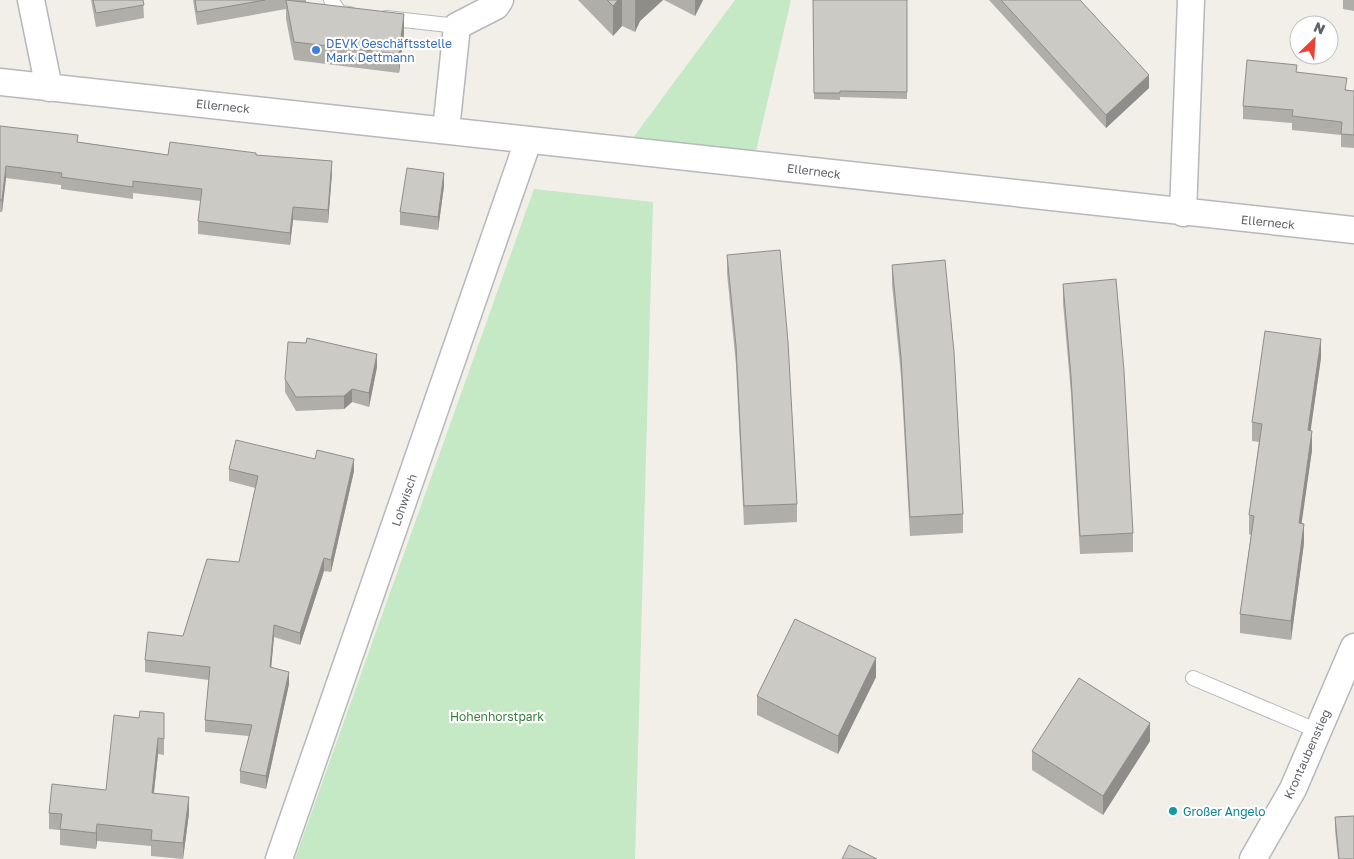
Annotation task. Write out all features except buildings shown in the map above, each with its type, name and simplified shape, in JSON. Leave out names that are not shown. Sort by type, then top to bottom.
[{"type":"street","points":[[31,0],[49,88]]},
{"type":"street","points":[[446,130],[457,26],[496,6],[500,0]]},
{"type":"street","points":[[1183,213],[1191,0]]},
{"type":"street","name":"Ellerneck","points":[[0,82],[1183,213],[1354,230]]},
{"type":"street","name":"Lohwisch","points":[[279,859],[528,140]]},
{"type":"street","name":"Krontaubenstieg","points":[[1254,859],[1293,789],[1354,647]]},
{"type":"lane","points":[[331,0],[340,13],[457,26]]},
{"type":"lane","points":[[1193,678],[1318,731]]},
{"type":"green space","points":[[735,0],[791,0],[753,164],[624,150]]},
{"type":"green space","name":"Hohenhorstpark","points":[[534,189],[653,202],[635,859],[295,859]]},
{"type":"place","name":"DEVK Geschäftsstelle Mark Dettmann","points":[[316,50]]},
{"type":"place","name":"Großer Angelo","points":[[1173,811]]}]
